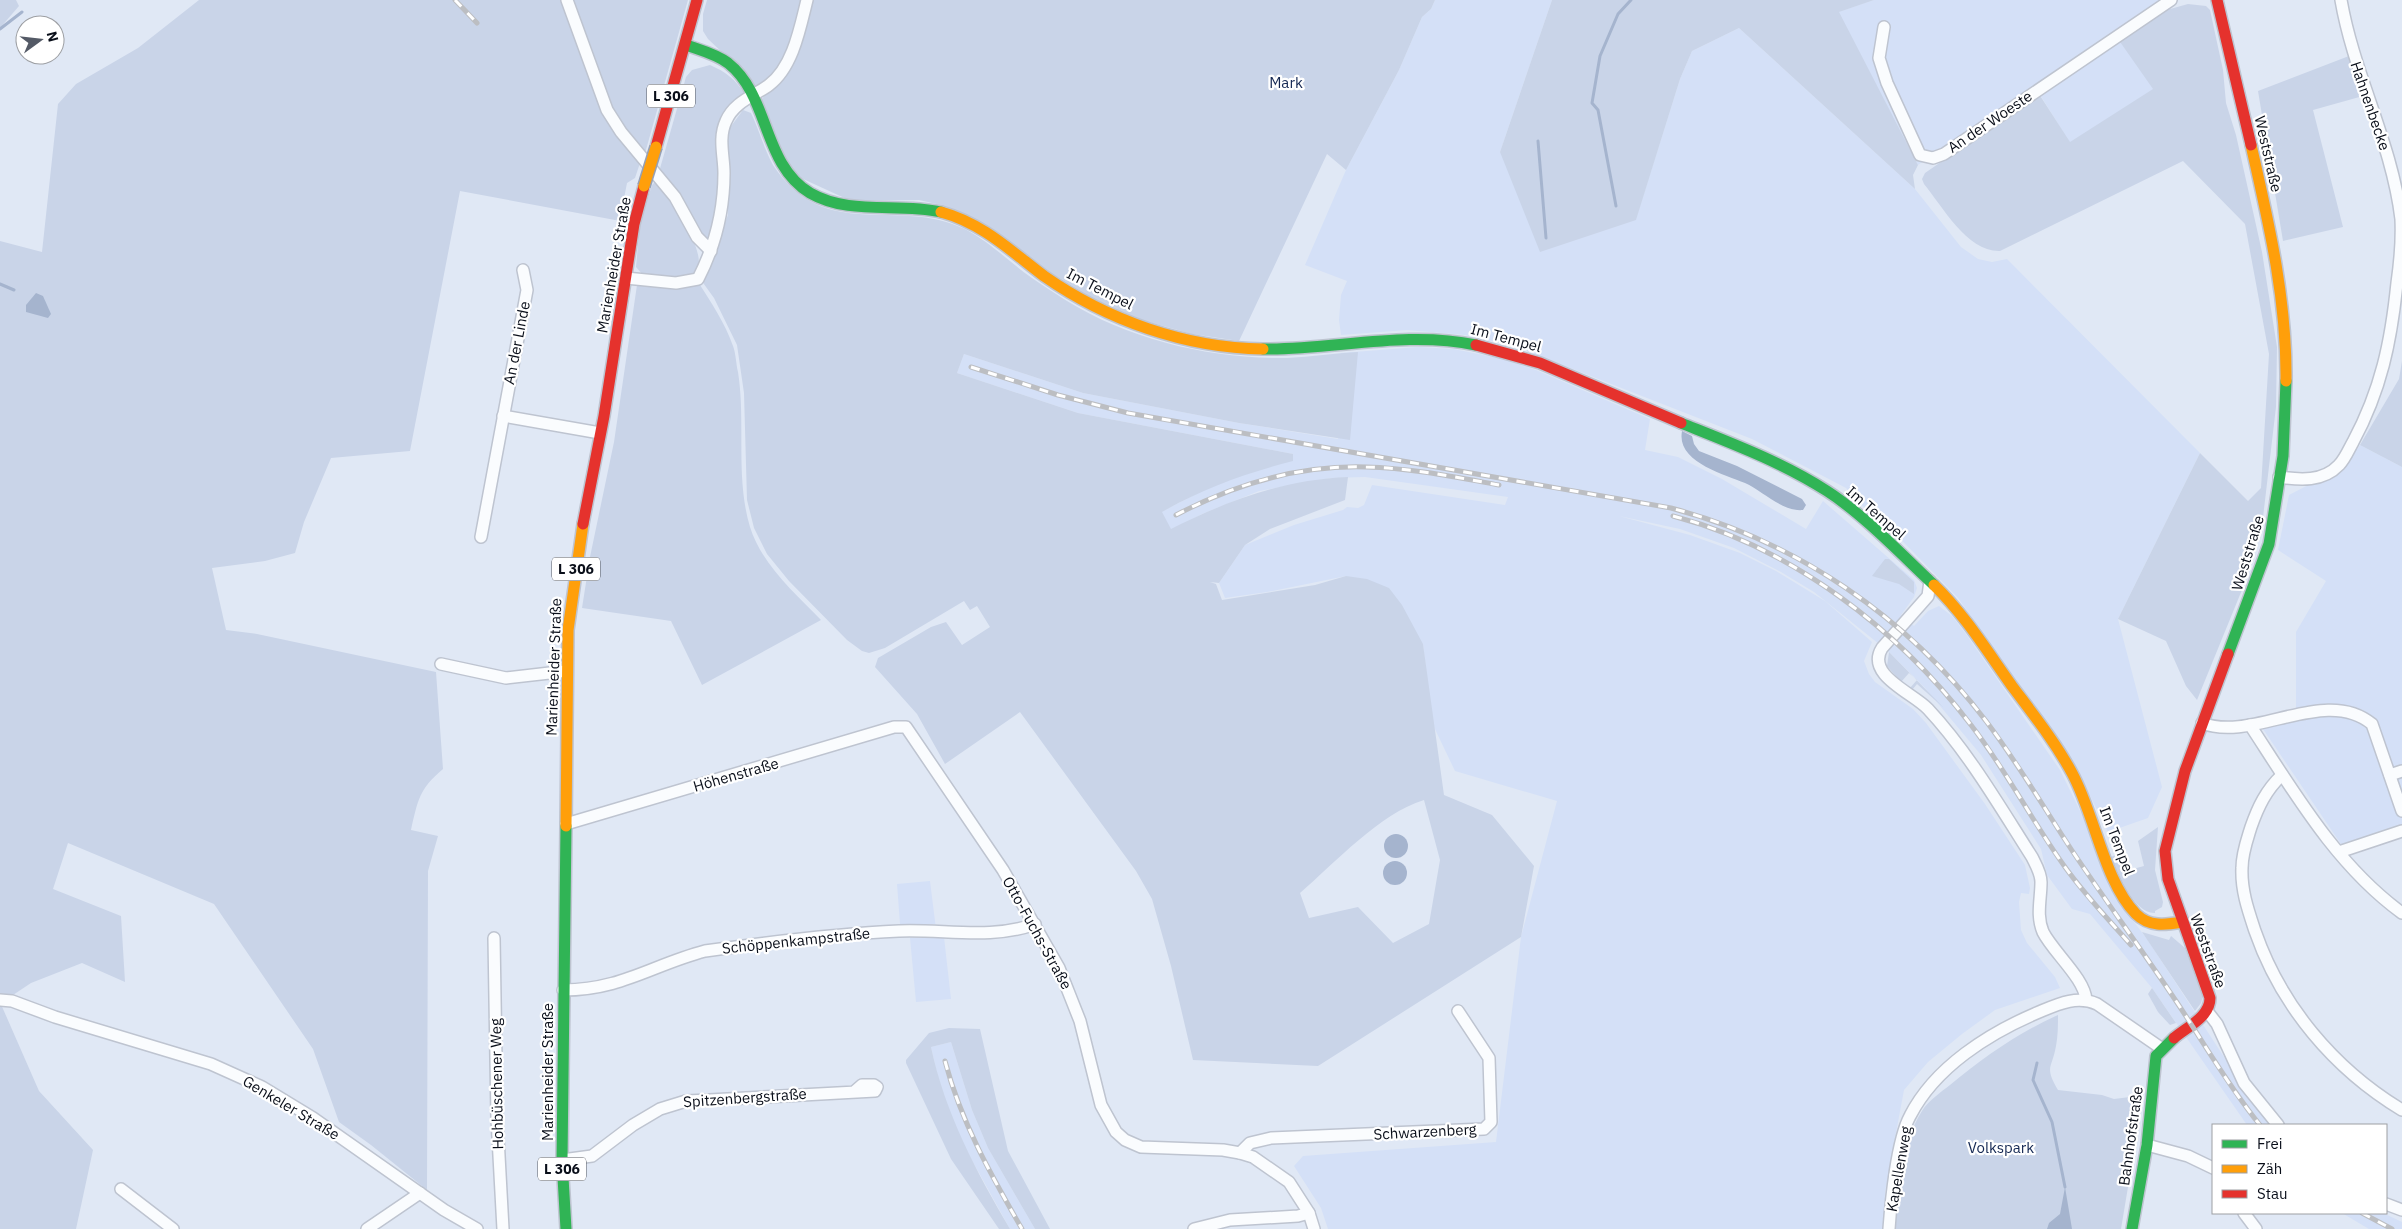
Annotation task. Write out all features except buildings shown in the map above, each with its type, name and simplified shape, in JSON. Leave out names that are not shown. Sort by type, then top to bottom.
[{"type":"main road","name":"Marienheider Straße","points":[[566,1229],[562,1160],[563,990],[567,670],[570,605],[634,224],[686,45],[697,0]]},
{"type":"main road","name":"Weststraße","points":[[2161,1048],[2207,1011],[2209,1006],[2209,992],[2182,922],[2168,879],[2165,851],[2175,808],[2202,723],[2269,544],[2276,513],[2285,396],[2283,306],[2274,250],[2217,0]]},
{"type":"main road","name":"Im Tempel","points":[[686,45],[718,56],[740,74],[752,96],[769,141],[782,167],[807,191],[821,198],[857,207],[919,207],[952,214],[978,226],[1071,294],[1119,318],[1177,337],[1252,349],[1288,349],[1387,340],[1453,340],[1516,353],[1755,453],[1809,481],[1850,508],[1954,605],[2062,756],[2086,802],[2110,871],[2128,903],[2139,917],[2147,922],[2163,925],[2182,922]]},
{"type":"main road","name":"Bahnhofstraße","points":[[2132,1229],[2147,1145],[2154,1067],[2161,1048]]},
{"type":"street","points":[[567,0],[607,110],[621,132],[675,197],[697,237],[711,251]]},
{"type":"street","points":[[626,278],[676,283],[698,280],[711,251],[723,202],[724,172],[721,150],[725,122],[730,112],[770,84],[786,66],[807,0]]},
{"type":"street","name":"An der Woeste","points":[[1884,27],[1879,58],[1887,83],[1920,155],[1933,158],[1944,154],[2171,0]]},
{"type":"street","name":"Hahnenbecke","points":[[2279,477],[2303,480],[2317,478],[2339,465],[2366,418],[2383,372],[2391,336],[2402,244],[2401,219],[2391,167],[2353,54],[2341,0]]},
{"type":"street","name":"An der Linde","points":[[481,537],[527,290],[523,270]]},
{"type":"street","points":[[504,416],[600,433]]},
{"type":"street","points":[[1930,581],[1928,596],[1878,653],[1880,668],[1891,681],[1927,708],[1940,723],[1978,774],[2032,857],[2040,878],[2040,924],[2054,950],[2084,989],[2086,1000],[2097,1004],[2161,1048]]},
{"type":"street","points":[[441,664],[506,678],[567,670]]},
{"type":"street","points":[[2202,723],[2220,727],[2250,725],[2306,712],[2336,711],[2360,714],[2372,724],[2402,811]]},
{"type":"street","points":[[2250,725],[2282,775],[2339,852],[2374,890],[2402,913]]},
{"type":"street","name":"Höhenstraße","points":[[566,824],[894,728],[906,727]]},
{"type":"street","name":"Otto-Fuchs-Straße","points":[[906,727],[972,821],[1035,924],[1073,1001],[1101,1106],[1116,1132],[1125,1140],[1141,1147],[1240,1152],[1263,1163],[1282,1176],[1298,1195],[1314,1229]]},
{"type":"street","points":[[2390,775],[2402,771]]},
{"type":"street","points":[[2282,775],[2264,796],[2244,847],[2242,866],[2247,910],[2258,941],[2279,986],[2312,1033],[2330,1053],[2371,1090],[2402,1110]]},
{"type":"street","points":[[2339,852],[2402,831]]},
{"type":"street","name":"Schöppenkampstraße","points":[[563,990],[591,989],[626,981],[675,960],[705,951],[897,931],[971,933],[1016,930],[1035,924]]},
{"type":"street","name":"Hohbüschener Weg","points":[[494,938],[498,1118],[504,1229]]},
{"type":"street","name":"Genkeler Straße","points":[[0,1000],[12,1001],[55,1017],[211,1064],[262,1087],[304,1113],[444,1210],[477,1229]]},
{"type":"street","name":"Kapellenweg","points":[[1889,1229],[1893,1193],[1905,1127],[1918,1102],[1937,1079],[1971,1050],[2019,1021],[2069,1001],[2086,1000]]},
{"type":"street","name":"Schwarzenberg","points":[[1240,1152],[1250,1142],[1271,1138],[1484,1129],[1491,1122],[1490,1064],[1486,1052],[1458,1011]]},
{"type":"street","points":[[2207,1011],[2217,1024],[2244,1083],[2277,1124]]},
{"type":"street","name":"Spitzenbergstraße","points":[[562,1160],[592,1156],[646,1117],[680,1102],[699,1099],[854,1092]]},
{"type":"street","points":[[2147,1145],[2188,1156],[2212,1168]]},
{"type":"street","points":[[121,1190],[173,1229]]},
{"type":"street","points":[[367,1229],[420,1193]]},
{"type":"street","points":[[2387,1204],[2402,1210]]},
{"type":"street","points":[[1194,1229],[1230,1220],[1298,1216],[1308,1213]]},
{"type":"street","points":[[2245,1214],[2256,1229]]},
{"type":"shaded area","points":[[1435,0],[1552,0],[1500,152],[1588,235],[1636,219],[1680,79],[1692,51],[1739,28],[1915,189],[1961,247],[1978,259],[1992,262],[2007,259],[2200,453],[2118,619],[2162,787],[2148,818],[2108,832],[2078,772],[1958,598],[1876,514],[1873,517],[1846,488],[1752,439],[1511,345],[1465,335],[1407,330],[1341,335],[1339,320],[1341,295],[1347,281],[1305,265],[1346,170],[1399,70],[1422,17],[1431,9]]},
{"type":"shaded area","points":[[1874,0],[2161,0],[2154,89],[2070,143],[2034,85],[1918,165],[1838,12]]},
{"type":"shaded area","points":[[36,293],[43,296],[51,314],[48,318],[26,312],[26,305]]},
{"type":"shaded area","points":[[1418,347],[1454,349],[1503,359],[1536,370],[1650,419],[1645,450],[1678,457],[1722,479],[1806,529],[1823,501],[1914,580],[1917,588],[1914,597],[1901,615],[1914,626],[1928,611],[1939,606],[1952,616],[1966,634],[2060,770],[2085,821],[2103,872],[2121,905],[2147,939],[2241,1083],[2273,1124],[2246,1124],[2152,988],[2090,914],[2072,909],[2047,875],[2041,849],[1981,755],[1925,688],[1889,652],[1814,592],[1781,572],[1734,548],[1680,529],[1619,516],[1690,535],[1740,553],[1776,571],[1825,601],[1872,642],[1864,661],[1869,674],[1875,682],[1913,709],[1926,723],[1985,804],[2025,865],[2030,888],[2029,894],[2021,893],[2019,902],[2021,930],[2027,943],[2055,977],[2060,988],[1995,1010],[1928,1062],[1904,1090],[1885,1192],[1884,1229],[1328,1229],[1321,1208],[1294,1166],[1303,1156],[1496,1142],[1521,937],[1557,801],[1455,771],[1433,725],[1423,644],[1346,576],[1267,592],[1225,598],[1219,583],[1245,545],[1294,525],[1343,510],[1347,507],[1358,508],[1364,505],[1372,485],[1505,505],[1508,497],[1365,477],[1331,478],[1259,491],[1202,514],[1171,530],[1161,512],[1216,484],[1293,454],[1078,413],[957,373],[964,354],[1083,393],[1239,423],[1338,439],[1341,353]]},
{"type":"shaded area","points":[[1682,431],[1692,436],[1694,444],[1699,451],[1737,466],[1802,499],[1806,505],[1803,510],[1788,508],[1745,483],[1703,465],[1686,451],[1682,442]]},
{"type":"shaded area","points":[[2360,445],[2402,467],[2402,837],[2347,853],[2263,729],[2296,720],[2296,632],[2326,581],[2278,550],[2289,495],[2345,466]]},
{"type":"shaded area","points":[[1396,834],[1404,838],[1408,846],[1404,854],[1396,858],[1388,854],[1384,846],[1388,838]]},
{"type":"shaded area","points":[[1395,861],[1403,865],[1407,873],[1403,881],[1395,885],[1387,881],[1383,873],[1387,865]]},
{"type":"shaded area","points":[[930,881],[937,937],[944,937],[951,999],[916,1002],[910,938],[936,937],[935,924],[900,924],[897,884]]},
{"type":"shaded area","points":[[951,1042],[972,1110],[988,1148],[1035,1229],[1010,1229],[968,1153],[950,1114],[931,1047]]},
{"type":"shaded area","points":[[2065,1187],[2072,1229],[2047,1229],[2049,1223],[2060,1214]]},
{"type":"shaded area","points":[[2344,1214],[2385,1214],[2402,1222],[2402,1229],[2369,1229]]},
{"type":"green space","points":[[0,0],[16,0],[19,6],[0,28]]},
{"type":"green space","points":[[199,0],[564,0],[604,110],[640,163],[635,178],[627,183],[620,219],[615,220],[460,191],[410,451],[331,458],[304,522],[295,553],[265,561],[212,568],[226,630],[257,634],[436,672],[443,769],[424,789],[411,830],[438,836],[428,871],[427,1190],[339,1122],[313,1049],[214,904],[68,843],[53,889],[121,916],[125,982],[82,963],[31,983],[7,999],[0,998],[0,241],[42,252],[58,104],[76,84],[138,48]]},
{"type":"green space","points":[[570,0],[688,0],[644,157],[610,109]]},
{"type":"green space","points":[[707,0],[804,0],[784,66],[769,83],[755,87],[743,72],[708,39],[703,31],[703,14]]},
{"type":"green space","name":"Mark","points":[[809,0],[1435,0],[1431,9],[1422,17],[1399,70],[1346,170],[1327,154],[1239,341],[1192,334],[1138,319],[1092,298],[941,205],[919,200],[851,201],[790,173],[761,100],[788,68]]},
{"type":"green space","points":[[1552,0],[1874,0],[1839,12],[1918,165],[1913,175],[1915,189],[1739,28],[1692,51],[1680,79],[1636,220],[1540,252],[1500,152]]},
{"type":"green space","points":[[2188,4],[2206,6],[2210,10],[2223,70],[2226,103],[2236,135],[2262,252],[2277,347],[2276,407],[2262,526],[2246,580],[2197,700],[2186,686],[2166,641],[2118,619],[2200,453],[2248,501],[2261,488],[2269,354],[2245,224],[2183,161],[2000,251],[1988,249],[1966,236],[1948,216],[1922,179],[1925,173],[2039,94],[2070,142],[2153,89],[2118,39],[2163,11]]},
{"type":"green space","points":[[2349,56],[2363,96],[2313,110],[2343,227],[2283,241],[2258,91]]},
{"type":"green space","points":[[710,65],[730,76],[744,93],[725,113],[717,131],[719,172],[717,215],[709,240],[704,239],[659,172],[686,77],[692,70]]},
{"type":"green space","points":[[743,110],[751,113],[773,165],[793,189],[815,204],[838,211],[913,216],[939,220],[965,229],[983,240],[1036,281],[1067,301],[1117,327],[1172,344],[1230,355],[1287,358],[1358,352],[1350,440],[1239,423],[1083,393],[964,354],[957,373],[1078,413],[1293,454],[1293,461],[1226,482],[1162,512],[1171,529],[1214,509],[1256,493],[1301,482],[1348,477],[1345,500],[1270,529],[1245,545],[1219,583],[1210,582],[1216,584],[1222,600],[1315,585],[1346,576],[1367,579],[1389,588],[1402,605],[1423,644],[1444,795],[1492,815],[1534,866],[1521,937],[1318,1066],[1193,1060],[1171,966],[1152,899],[1136,871],[1020,712],[945,764],[917,714],[875,667],[878,658],[931,627],[946,622],[962,645],[990,627],[977,606],[970,610],[964,601],[885,648],[869,653],[862,651],[847,640],[789,581],[767,554],[754,528],[747,500],[744,393],[737,345],[714,298],[701,280],[728,215],[726,170],[729,129]],"holes":[[[1424,800],[1440,860],[1429,924],[1393,943],[1358,907],[1309,918],[1300,893],[1374,827],[1407,807]]]},
{"type":"green space","points":[[656,181],[681,217],[697,249],[699,264],[695,274],[683,279],[644,276],[636,267],[640,223],[652,185]]},
{"type":"green space","points":[[698,282],[722,321],[735,352],[740,391],[743,489],[750,527],[755,541],[780,578],[821,620],[702,685],[671,621],[582,608],[590,557],[614,442],[637,285]]},
{"type":"green space","points":[[2402,361],[2402,467],[2360,445],[2399,379]]},
{"type":"green space","points":[[1885,559],[1889,559],[1914,582],[1914,594],[1899,584],[1872,576]]},
{"type":"green space","points":[[1889,652],[1913,677],[1909,673],[1901,682],[1887,666]]},
{"type":"green space","points":[[1917,680],[1944,708],[1917,684],[1912,690],[1910,688]]},
{"type":"green space","points":[[2158,827],[2155,870],[2163,902],[2162,907],[2155,911],[2155,913],[2147,912],[2134,900],[2128,892],[2111,857],[2117,854],[2122,872],[2144,866],[2138,841]]},
{"type":"green space","points":[[2142,932],[2169,940],[2171,936],[2185,948],[2203,996],[2201,1003],[2195,1011]]},
{"type":"green space","points":[[2152,988],[2176,1023],[2170,1025],[2158,1012],[2148,994]]},
{"type":"green space","points":[[0,1002],[39,1091],[93,1150],[76,1229],[0,1229]]},
{"type":"green space","name":"Volkspark","points":[[2058,1015],[2057,1042],[2050,1072],[2058,1090],[2102,1095],[2114,1099],[2138,1096],[2133,1157],[2121,1229],[1894,1229],[1905,1153],[1915,1124],[1925,1107],[1931,1100],[1989,1055],[2015,1038]]},
{"type":"green space","points":[[949,1028],[980,1029],[1008,1151],[1050,1229],[1035,1229],[988,1148],[972,1110],[951,1042],[931,1047],[944,1095],[963,1141],[1010,1229],[999,1229],[951,1159],[906,1063],[906,1060],[929,1033]]},
{"type":"waterway","points":[[1616,206],[1598,110],[1592,103],[1600,56],[1618,14],[1631,0]]},
{"type":"waterway","points":[[0,29],[22,12]]},
{"type":"waterway","points":[[1538,141],[1546,238]]},
{"type":"waterway","points":[[0,284],[14,290]]},
{"type":"waterway","points":[[2037,1063],[2033,1080],[2052,1122],[2065,1187]]},
{"type":"railway","points":[[455,0],[477,23]]},
{"type":"railway","points":[[971,367],[1058,395],[1128,413],[1671,508],[1717,522],[1805,562],[1846,588],[1885,617],[1921,648],[1955,683],[1986,721],[2071,849],[2176,1001],[2227,1080],[2259,1124]]},
{"type":"railway","points":[[1176,515],[1221,494],[1244,486],[1292,473],[1316,469],[1341,467],[1400,469],[1499,485]]},
{"type":"railway","points":[[1673,516],[1717,530],[1759,548],[1800,570],[1839,596],[1876,625],[1910,656],[1971,725],[1996,760],[2065,867],[2131,945]]},
{"type":"railway","points":[[945,1061],[968,1127],[988,1168],[1022,1229]]},
{"type":"railway","points":[[2364,1214],[2392,1229]]},
{"type":"traffic: fast","points":[[686,45],[708,52],[723,60],[742,77],[752,93],[774,148],[783,165],[794,180],[810,193],[825,200],[841,204],[925,209],[941,212]]},
{"type":"traffic: fast","points":[[1263,349],[1423,339],[1476,345]]},
{"type":"traffic: fast","points":[[2228,654],[2269,544],[2283,456],[2286,381]]},
{"type":"traffic: fast","points":[[1681,423],[1774,462],[1827,491],[1841,500],[1868,523],[1934,585]]},
{"type":"traffic: fast","points":[[566,826],[562,1160],[566,1229]]},
{"type":"traffic: fast","points":[[2132,1229],[2147,1145],[2156,1056],[2174,1038]]},
{"type":"traffic: slow","points":[[2251,145],[2276,262],[2286,351],[2286,381]]},
{"type":"traffic: slow","points":[[644,186],[656,147]]},
{"type":"traffic: slow","points":[[941,212],[983,230],[1068,292],[1120,318],[1176,337],[1205,343],[1263,349]]},
{"type":"traffic: slow","points":[[566,826],[568,630],[583,524]]},
{"type":"traffic: slow","points":[[1934,585],[1975,634],[2066,762],[2080,790],[2108,866],[2125,900],[2136,914],[2146,921],[2158,924],[2182,922]]},
{"type":"traffic: jam","points":[[656,147],[697,0]]},
{"type":"traffic: jam","points":[[2217,0],[2251,145]]},
{"type":"traffic: jam","points":[[583,524],[604,416],[634,224],[644,186]]},
{"type":"traffic: jam","points":[[1476,345],[1540,363],[1681,423]]},
{"type":"traffic: jam","points":[[2174,1038],[2202,1016],[2209,1005],[2210,998],[2168,879],[2165,851],[2185,771],[2228,654]]}]
